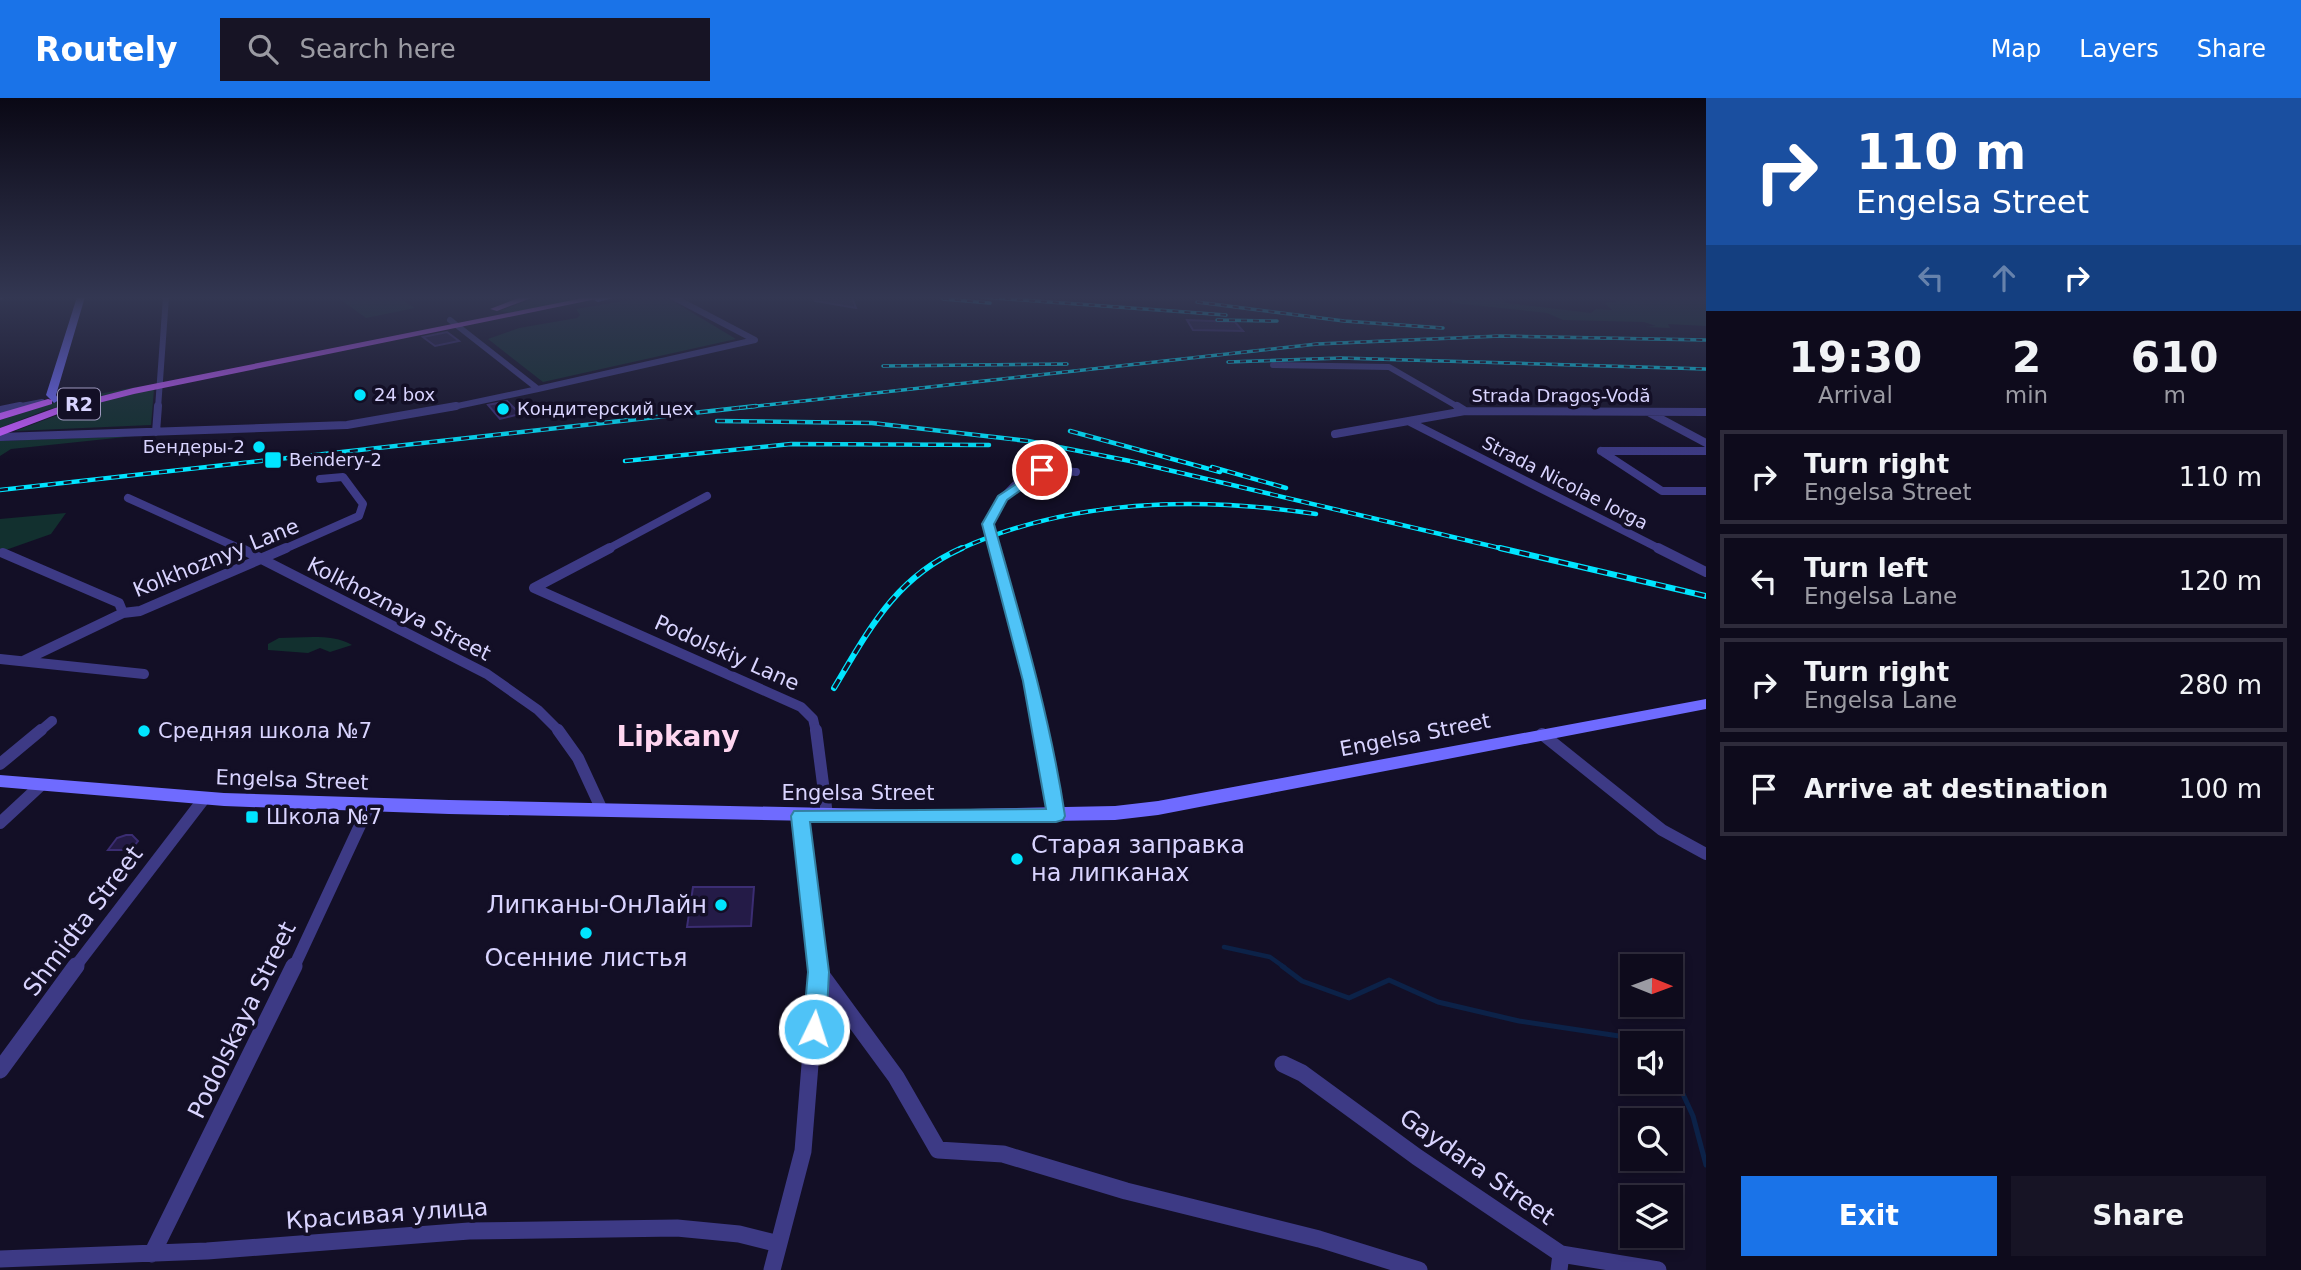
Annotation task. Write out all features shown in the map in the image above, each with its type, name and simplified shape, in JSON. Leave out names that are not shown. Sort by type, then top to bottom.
[{"type":"main road","name":"R2","points":[[0,417],[54,400],[311,352]]},
{"type":"main road","name":"R2","points":[[0,434],[59,410],[160,382]]},
{"type":"street","points":[[0,410],[54,400],[51,395],[64,352]]},
{"type":"street","points":[[156,432],[162,352]]},
{"type":"street","points":[[490,352],[538,389]]},
{"type":"street","points":[[0,434],[156,432],[372,422],[538,389],[703,352]]},
{"type":"street","points":[[1273,365],[1389,367],[1465,411]]},
{"type":"street","name":"Strada Dragoş-Vodă","points":[[1335,434],[1465,411],[1706,412]]},
{"type":"street","points":[[1647,412],[1706,443]]},
{"type":"street","name":"Strada Nicolae Iorga","points":[[1410,422],[1706,572]]},
{"type":"street","points":[[1706,451],[1601,451],[1662,491],[1706,491]]},
{"type":"street","points":[[1056,816],[1049,765],[1031,681],[988,524],[1002,498],[1036,473],[1049,470],[1076,472]]},
{"type":"street","name":"Kolkhoznyy Lane","points":[[23,661],[123,613],[140,611],[352,521],[363,511],[363,505],[343,477],[320,479]]},
{"type":"street","name":"Podolskiy Lane","points":[[707,496],[534,588],[801,707],[813,719],[816,730],[827,815]]},
{"type":"street","name":"Kolkhoznaya Street","points":[[128,498],[263,560],[431,645],[516,692],[561,732],[589,778],[602,810]]},
{"type":"street","points":[[3,553],[119,603],[123,613]]},
{"type":"street","points":[[0,659],[144,674]]},
{"type":"street","name":"Engelsa Street","points":[[0,781],[203,800],[369,806],[800,816],[1056,816],[1158,808],[1706,704]]},
{"type":"street","points":[[0,764],[52,721]]},
{"type":"street","points":[[1542,734],[1662,830],[1706,854]]},
{"type":"street","points":[[0,823],[41,785]]},
{"type":"street","name":"Shmidta Street","points":[[0,1070],[97,937],[203,800]]},
{"type":"street","name":"Podolskaya Street","points":[[152,1254],[318,917],[369,806]]},
{"type":"street","points":[[772,1270],[775,1243],[799,1174],[803,1151],[818,972],[800,816]]},
{"type":"street","points":[[818,972],[896,1077],[939,1150],[1003,1154],[1126,1191],[1318,1239],[1419,1270]]},
{"type":"street","name":"Gaydara Street","points":[[1283,1064],[1302,1073],[1560,1262],[1658,1270]]},
{"type":"street","name":"Красивая улица","points":[[0,1259],[152,1254],[511,1230],[677,1228],[726,1232],[775,1243]]},
{"type":"green space","points":[[504,352],[679,352],[543,382]]},
{"type":"green space","points":[[142,386],[46,410],[0,428],[0,420],[60,401]]},
{"type":"green space","points":[[154,389],[151,425],[15,431],[82,406]]},
{"type":"green space","points":[[135,436],[11,449],[0,456],[0,441]]},
{"type":"green space","points":[[66,513],[51,534],[0,552],[0,519]]},
{"type":"green space","points":[[279,638],[326,638],[352,645],[330,652],[320,648],[308,653],[268,650],[268,644]]},
{"type":"building","name":"Кондитерский цех","points":[[507,401],[520,414],[500,419],[488,405]]},
{"type":"building","points":[[132,835],[138,841],[131,850],[108,850],[117,838]]},
{"type":"building","name":"Липканы-ОнЛайн","points":[[693,887],[754,887],[751,926],[687,927]]},
{"type":"waterway","points":[[1224,947],[1270,957],[1284,967]]},
{"type":"waterway","points":[[1282,966],[1302,981],[1349,998],[1389,980],[1438,1002],[1519,1021],[1620,1036]]},
{"type":"waterway","points":[[1683,1094],[1693,1116],[1706,1165]]},
{"type":"railway","points":[[740,408],[1248,352]]},
{"type":"railway","points":[[1228,362],[1341,358],[1706,369]]},
{"type":"railway","points":[[883,366],[1067,364]]},
{"type":"railway","points":[[0,490],[756,406]]},
{"type":"railway","points":[[717,421],[872,423],[1028,441],[1130,461],[1508,550]]},
{"type":"railway","points":[[1070,431],[1220,472]]},
{"type":"railway","points":[[625,461],[791,444],[989,445]]},
{"type":"railway","points":[[1212,467],[1286,488]]},
{"type":"railway","points":[[959,550],[1044,520],[1134,506],[1226,505],[1316,514]]},
{"type":"railway","points":[[1500,548],[1706,596]]},
{"type":"railway","points":[[834,688],[886,607],[919,574],[959,550]]},
{"type":"place","name":"24 box","points":[[360,395]]},
{"type":"place","name":"Кондитерский цех","points":[[503,409]]},
{"type":"place","name":"Бендеры-2","points":[[259,447]]},
{"type":"place","name":"Bendery-2","points":[[273,460]]},
{"type":"place","name":"Средняя школа №7","points":[[144,731]]},
{"type":"place","name":"Школа №7","points":[[252,817]]},
{"type":"place","name":"Старая заправка на липканах","points":[[1017,859]]},
{"type":"place","name":"Липканы-ОнЛайн","points":[[721,905]]},
{"type":"place","name":"Осенние листья","points":[[586,933]]},
{"type":"district","name":"Lipkany","points":[[678,736]]},
{"type":"route","points":[[814,1029],[818,972],[800,816],[1056,816],[1049,765],[1031,681],[988,524],[1002,498],[1042,470]]}]
